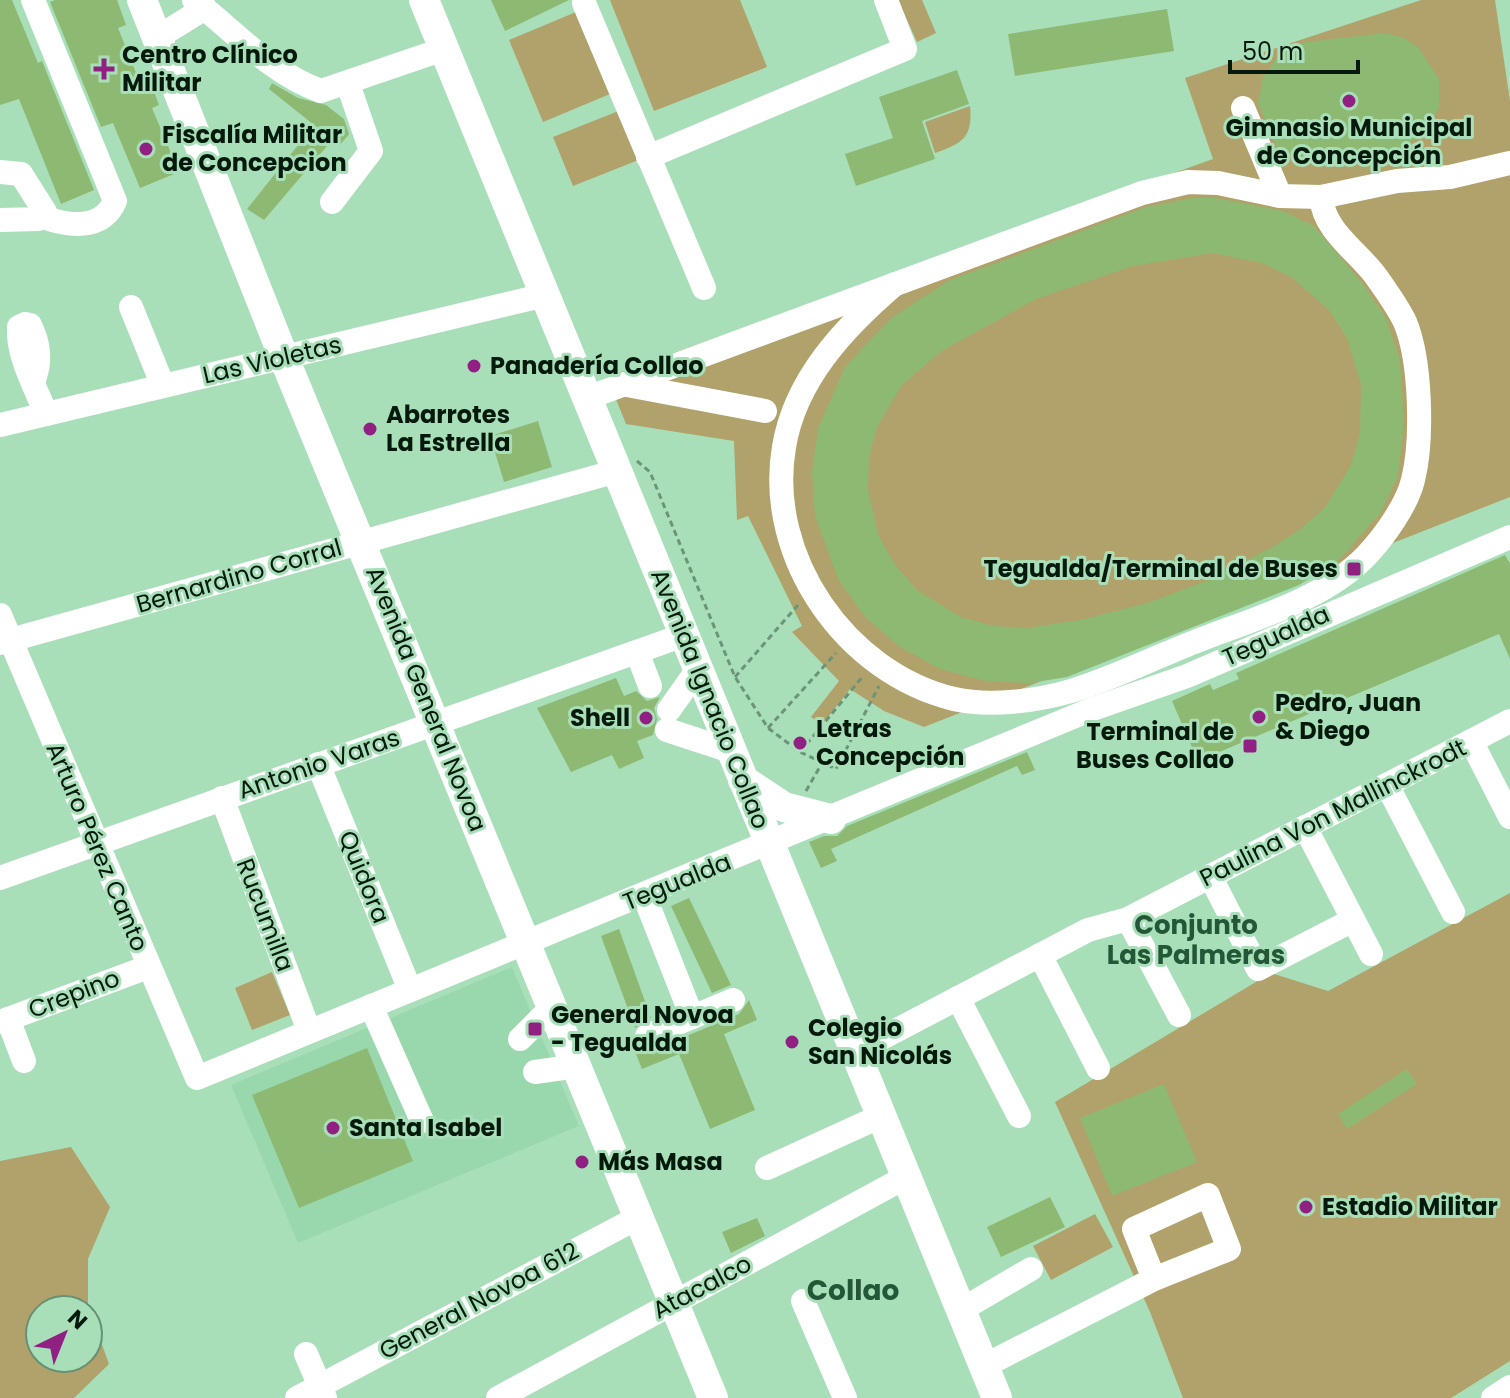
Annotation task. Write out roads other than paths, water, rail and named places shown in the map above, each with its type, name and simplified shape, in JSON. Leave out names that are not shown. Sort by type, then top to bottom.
[{"type":"main road","name":"Avenida General Novoa","points":[[142,0],[284,358],[713,1398]]},
{"type":"main road","name":"Avenida Ignacio Collao","points":[[424,0],[997,1398]]},
{"type":"main road","points":[[743,780],[774,802],[795,811],[831,819]]},
{"type":"street","points":[[0,220],[43,217],[62,224],[89,223],[105,216],[115,201],[33,0]]},
{"type":"street","points":[[648,157],[905,49],[886,0]]},
{"type":"street","points":[[584,3],[704,288]]},
{"type":"street","points":[[155,39],[199,4],[308,87],[321,91],[444,49]]},
{"type":"street","points":[[332,202],[371,151],[348,84]]},
{"type":"street","points":[[1243,108],[1280,196]]},
{"type":"street","points":[[587,398],[1142,193],[1188,182],[1218,183],[1280,196],[1321,197],[1397,181],[1450,177],[1510,163]]},
{"type":"street","points":[[0,172],[21,174],[45,212],[43,217]]},
{"type":"street","points":[[895,284],[827,350],[798,404],[784,445],[780,494],[794,551],[815,595],[848,640],[901,677],[955,699],[1006,702],[1069,692],[1313,593],[1366,557],[1389,526],[1413,483],[1421,434],[1415,375],[1405,323],[1375,276],[1333,229],[1321,197]]},
{"type":"street","name":"Las Violetas","points":[[0,425],[545,295]]},
{"type":"street","points":[[131,307],[163,386]]},
{"type":"street","points":[[33,382],[46,414]]},
{"type":"street","points":[[624,384],[765,411]]},
{"type":"street","name":"Bernardino Corral","points":[[5,642],[617,471]]},
{"type":"street","name":"Tegualda","points":[[197,1078],[1118,698],[1187,676],[1510,537]]},
{"type":"street","name":"Arturo Pérez Canto","points":[[0,615],[5,642],[197,1078]]},
{"type":"street","name":"Antonio Varas","points":[[0,878],[684,635]]},
{"type":"street","points":[[637,652],[650,686]]},
{"type":"street","points":[[698,669],[668,720],[731,751]]},
{"type":"street","name":"Paulina Von Mallinckrodt","points":[[855,1052],[1088,930],[1128,919],[1510,721]]},
{"type":"street","points":[[1471,741],[1510,817]]},
{"type":"street","name":"Quidora","points":[[318,764],[410,990]]},
{"type":"street","points":[[1387,785],[1453,912]]},
{"type":"street","name":"Rucumilla","points":[[222,798],[309,1031]]},
{"type":"street","points":[[1305,827],[1371,954]]},
{"type":"street","points":[[1210,876],[1258,969],[1353,920]]},
{"type":"street","points":[[644,895],[692,1017]]},
{"type":"street","points":[[1128,919],[1179,1015]]},
{"type":"street","points":[[1040,955],[1098,1068]]},
{"type":"street","name":"Crepino","points":[[4,1021],[148,967]]},
{"type":"street","points":[[958,998],[1019,1116]]},
{"type":"street","points":[[647,1036],[733,1000]]},
{"type":"street","points":[[371,1006],[422,1121]]},
{"type":"street","points":[[520,1039],[552,1007]]},
{"type":"street","points":[[4,1021],[24,1061]]},
{"type":"street","points":[[535,1072],[577,1066]]},
{"type":"street","points":[[767,1168],[881,1116]]},
{"type":"street","name":"Atacalco","points":[[498,1398],[906,1177]]},
{"type":"street","name":"General Novoa 612","points":[[297,1398],[323,1392],[639,1217]]},
{"type":"street","points":[[961,1310],[1031,1269]]},
{"type":"street","points":[[984,1366],[1154,1279]]},
{"type":"street","points":[[803,1301],[845,1398]]},
{"type":"street","points":[[306,1354],[323,1392]]},
{"type":"street","points":[[1493,1398],[1510,1387]]},
{"type":"place","name":"Centro Clínico Militar","points":[[104,69]]},
{"type":"place","name":"Gimnasio Municipal de Concepción","points":[[1349,101]]},
{"type":"place","name":"Fiscalía Militar de Concepcion","points":[[146,149]]},
{"type":"place","name":"Panadería Collao","points":[[474,366]]},
{"type":"place","name":"Abarrotes La Estrella","points":[[370,429]]},
{"type":"place","name":"Tegualda/Terminal de Buses","points":[[1354,569]]},
{"type":"place","name":"Pedro, Juan & Diego","points":[[1259,717]]},
{"type":"place","name":"Shell","points":[[646,718]]},
{"type":"place","name":"Letras Concepción","points":[[800,743]]},
{"type":"place","name":"Terminal de Buses Collao","points":[[1250,746]]},
{"type":"place","name":"General Novoa - Tegualda","points":[[535,1029]]},
{"type":"place","name":"Colegio San Nicolás","points":[[792,1042]]},
{"type":"place","name":"Santa Isabel","points":[[333,1128]]},
{"type":"place","name":"Más Masa","points":[[582,1162]]},
{"type":"place","name":"Estadio Militar","points":[[1306,1207]]},
{"type":"district","name":"Conjunto Las Palmeras","points":[[1196,940]]},
{"type":"district","name":"Collao","points":[[853,1290]]}]
